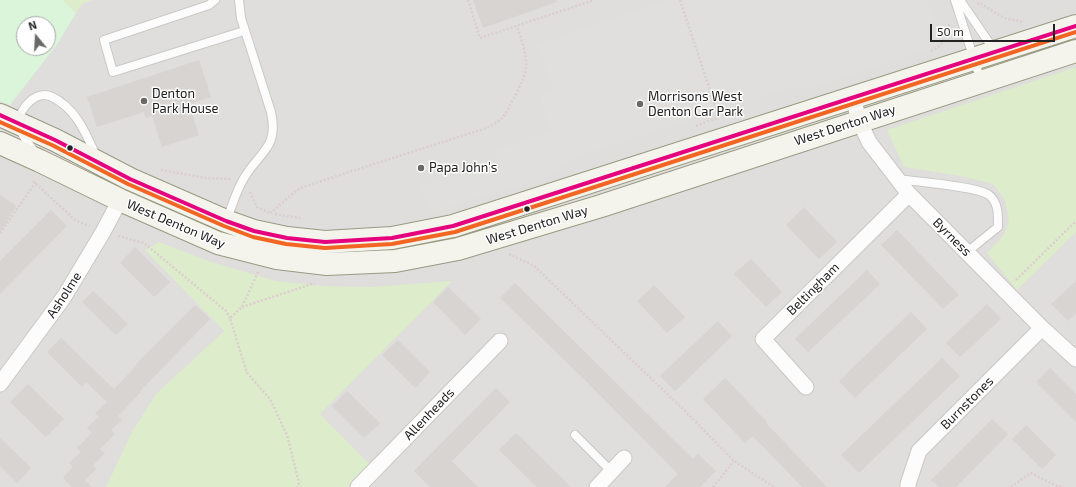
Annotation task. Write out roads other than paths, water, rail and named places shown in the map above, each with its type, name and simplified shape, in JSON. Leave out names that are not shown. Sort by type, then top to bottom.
[{"type":"street","name":"West Denton Way","points":[[9,119],[130,179],[226,221],[254,231],[287,238],[325,242],[392,238],[453,226],[1076,26]]},
{"type":"street","name":"West Denton Way","points":[[0,143],[120,200],[218,243],[277,258],[327,264],[395,261],[458,249],[601,206],[859,120],[1076,51]]},
{"type":"street","name":"Byrness","points":[[852,98],[859,120],[869,142],[909,194],[1042,328],[1074,353]]},
{"type":"street","points":[[120,200],[130,179]]},
{"type":"street","name":"Beltingham","points":[[806,387],[763,339],[909,194]]},
{"type":"street","name":"Asholme","points":[[0,384],[64,297],[103,232],[120,200]]},
{"type":"street","name":"Burnstones","points":[[908,487],[919,451],[1042,328]]},
{"type":"street","name":"Allenheads","points":[[358,487],[500,341]]},
{"type":"street","points":[[597,487],[624,458]]},
{"type":"lane","points":[[215,0],[209,4],[104,40],[113,72],[244,31]]},
{"type":"lane","points":[[218,243],[243,179],[271,140],[274,133],[274,125],[240,18],[239,0]]},
{"type":"lane","points":[[955,0],[990,44],[1009,47]]},
{"type":"lane","points":[[960,0],[973,58],[981,82]]},
{"type":"lane","points":[[40,161],[21,130],[9,119],[22,111],[30,100],[39,96],[48,95],[67,108],[82,125],[98,162]]},
{"type":"lane","points":[[897,179],[974,189],[990,196],[998,210],[998,227],[967,252]]},
{"type":"lane","points":[[575,435],[612,472]]},
{"type":"place","name":"Denton Park House","points":[[144,101]]},
{"type":"place","name":"Morrisons West Denton Car Park","points":[[640,104]]},
{"type":"place","name":"Papa John's","points":[[421,168]]}]
